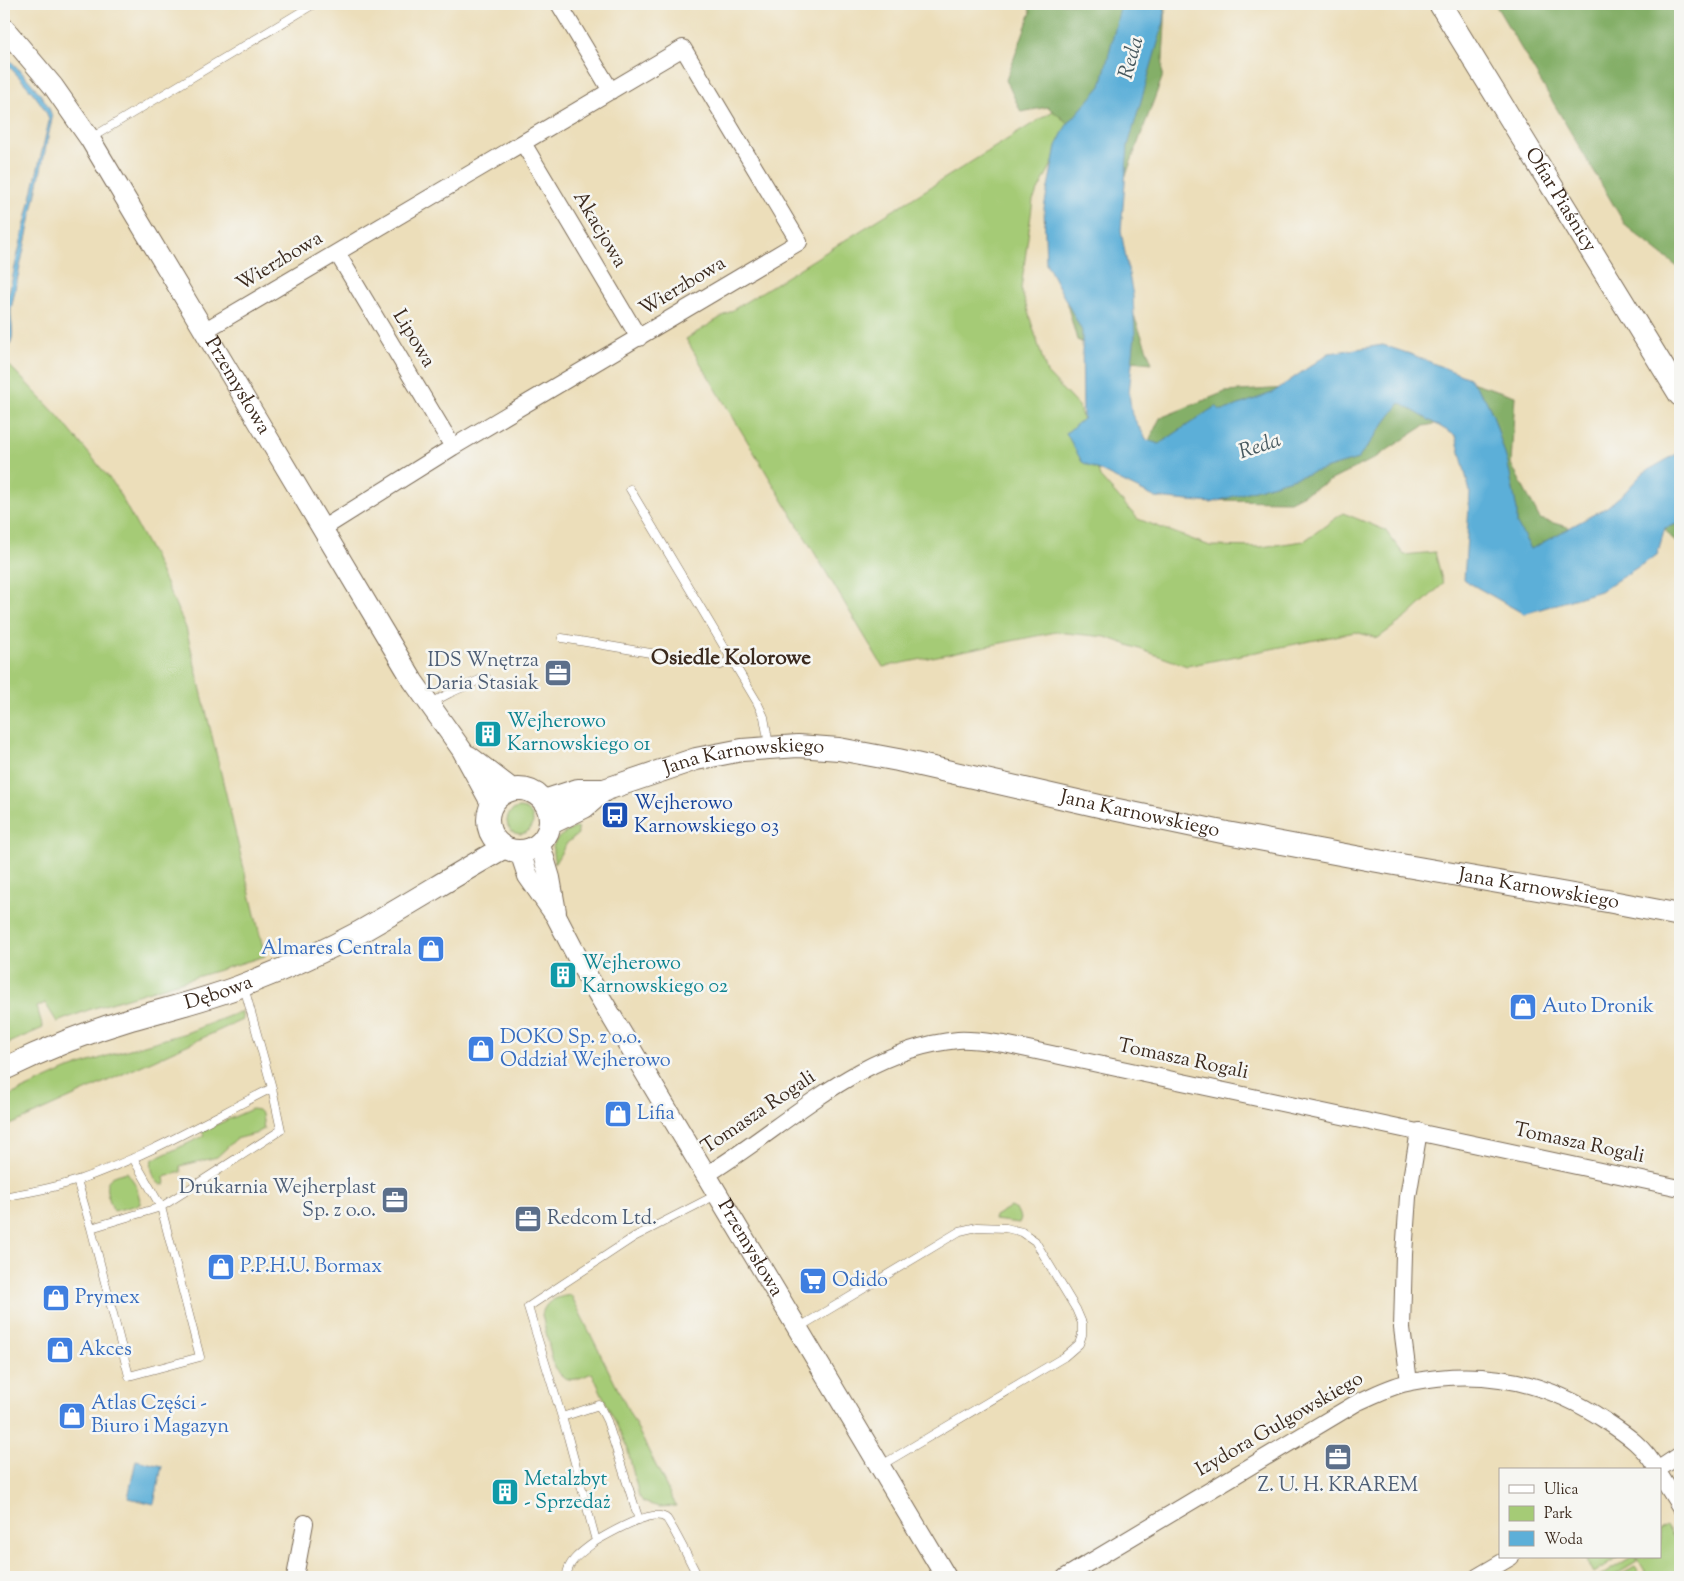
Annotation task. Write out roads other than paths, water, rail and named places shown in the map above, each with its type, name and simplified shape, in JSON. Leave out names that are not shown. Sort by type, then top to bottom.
[{"type":"main road","name":"Ofiar Piaśnicy","points":[[1440,4],[1680,395]]},
{"type":"main road","name":"Jana Karnowskiego","points":[[544,801],[578,790],[604,790],[696,759],[742,750],[798,746],[839,749],[898,760],[1108,808],[1250,837],[1607,900],[1680,915]]},
{"type":"main road","points":[[512,789],[524,789],[535,793],[544,801],[550,811],[551,823],[548,835],[521,848],[494,840],[489,828],[488,816],[492,805],[500,795],[512,789]]},
{"type":"main road","name":"Jana Karnowskiego","points":[[551,823],[584,807],[604,790]]},
{"type":"main road","name":"Dębowa","points":[[449,878],[489,828]]},
{"type":"main road","name":"Dębowa","points":[[4,1069],[87,1034],[208,997],[284,969],[358,933],[449,878],[521,848]]},
{"type":"street","points":[[559,4],[611,91]]},
{"type":"street","name":"Przemysłowa","points":[[4,28],[53,86],[90,139],[412,681],[462,750],[492,805]]},
{"type":"street","name":"Wierzbowa","points":[[204,332],[684,48],[799,242],[454,447],[322,529]]},
{"type":"street","name":"Akacjowa","points":[[523,144],[639,338]]},
{"type":"street","name":"Lipowa","points":[[337,253],[454,447]]},
{"type":"street","name":"Przemysłowa","points":[[462,750],[512,789]]},
{"type":"street","name":"Przemysłowa","points":[[521,848],[550,878],[556,916],[585,972],[946,1577]]},
{"type":"street","name":"Tomasza Rogali","points":[[706,1175],[731,1160],[854,1075],[884,1059],[909,1050],[960,1040],[1004,1044],[1680,1188]]},
{"type":"street","points":[[1409,1382],[1402,1328],[1404,1254],[1408,1197],[1419,1132]]},
{"type":"street","name":"Izydora Gulgowskiego","points":[[1065,1577],[1358,1402],[1409,1382],[1437,1378],[1502,1378],[1538,1387],[1594,1413],[1620,1430],[1642,1447],[1656,1468]]},
{"type":"street","points":[[1660,1468],[1680,1455]]},
{"type":"street","points":[[1662,1478],[1680,1507]]},
{"type":"street","points":[[295,1577],[305,1523]]},
{"type":"street","points":[[1477,1577],[1509,1558]]},
{"type":"lane","points":[[90,139],[314,4]]},
{"type":"lane","points":[[630,488],[764,717],[769,748]]},
{"type":"lane","points":[[562,638],[721,665],[732,660]]},
{"type":"lane","points":[[429,705],[450,693],[486,677]]},
{"type":"lane","points":[[91,1228],[161,1207],[281,1130],[272,1088],[243,985]]},
{"type":"lane","points":[[4,1197],[77,1180],[133,1158],[272,1088]]},
{"type":"lane","points":[[77,1180],[129,1376],[200,1357],[161,1207],[133,1158]]},
{"type":"lane","points":[[596,1541],[562,1417],[528,1307],[634,1237],[718,1194]]},
{"type":"lane","points":[[798,1328],[960,1231],[977,1227],[1006,1228],[1022,1232],[1035,1241],[1076,1309],[1082,1322],[1082,1335],[1079,1344],[1064,1357],[880,1466]]},
{"type":"lane","points":[[562,1417],[599,1405],[607,1421],[639,1520]]},
{"type":"lane","points":[[567,1577],[567,1571],[571,1563],[596,1541],[629,1523],[652,1516],[659,1516],[666,1518],[698,1577]]},
{"type":"water","name":"Reda","points":[[1121,4],[1165,4],[1164,22],[1128,146],[1121,231],[1133,296],[1135,335],[1129,393],[1132,415],[1147,440],[1159,444],[1216,406],[1220,410],[1225,410],[1272,393],[1329,353],[1383,345],[1469,378],[1486,400],[1493,415],[1508,464],[1517,510],[1517,524],[1531,549],[1607,507],[1643,473],[1680,452],[1680,523],[1665,528],[1657,555],[1600,591],[1524,614],[1464,580],[1470,492],[1456,436],[1400,403],[1358,459],[1211,503],[1156,498],[1082,462],[1066,433],[1083,419],[1082,331],[1046,263],[1044,208],[1056,146],[1066,126],[1101,86]]},
{"type":"water","points":[[4,54],[40,94],[46,103],[52,119],[11,309],[12,338],[4,352],[4,338],[10,330],[6,305],[49,121],[37,99],[4,61]]},
{"type":"water","points":[[136,1460],[162,1466],[154,1504],[128,1498]]},
{"type":"place","name":"IDS Wnętrza Daria Stasiak","points":[[558,673]]},
{"type":"place","name":"Wejherowo Karnowskiego 01","points":[[488,734]]},
{"type":"place","name":"Wejherowo Karnowskiego 03","points":[[615,815]]},
{"type":"place","name":"Almares Centrala","points":[[431,949]]},
{"type":"place","name":"Wejherowo Karnowskiego 02","points":[[563,975]]},
{"type":"place","name":"Auto Dronik","points":[[1523,1007]]},
{"type":"place","name":"DOKO Sp. z o.o. Oddział Wejherowo","points":[[481,1049]]},
{"type":"place","name":"Lifia","points":[[618,1114]]},
{"type":"place","name":"Drukarnia Wejherplast Sp. z o.o.","points":[[395,1200]]},
{"type":"place","name":"Redcom Ltd.","points":[[528,1219]]},
{"type":"place","name":"P.P.H.U. Bormax","points":[[221,1267]]},
{"type":"place","name":"Odido","points":[[813,1281]]},
{"type":"place","name":"Prymex","points":[[56,1298]]},
{"type":"place","name":"Akces","points":[[60,1350]]},
{"type":"place","name":"Atlas Części - Biuro i Magazyn","points":[[72,1416]]},
{"type":"place","name":"Z. U. H. KRAREM","points":[[1338,1457]]},
{"type":"place","name":"Metalzbyt - Sprzedaż","points":[[505,1492]]},
{"type":"district","name":"Osiedle Kolorowe","points":[[731,659]]}]
